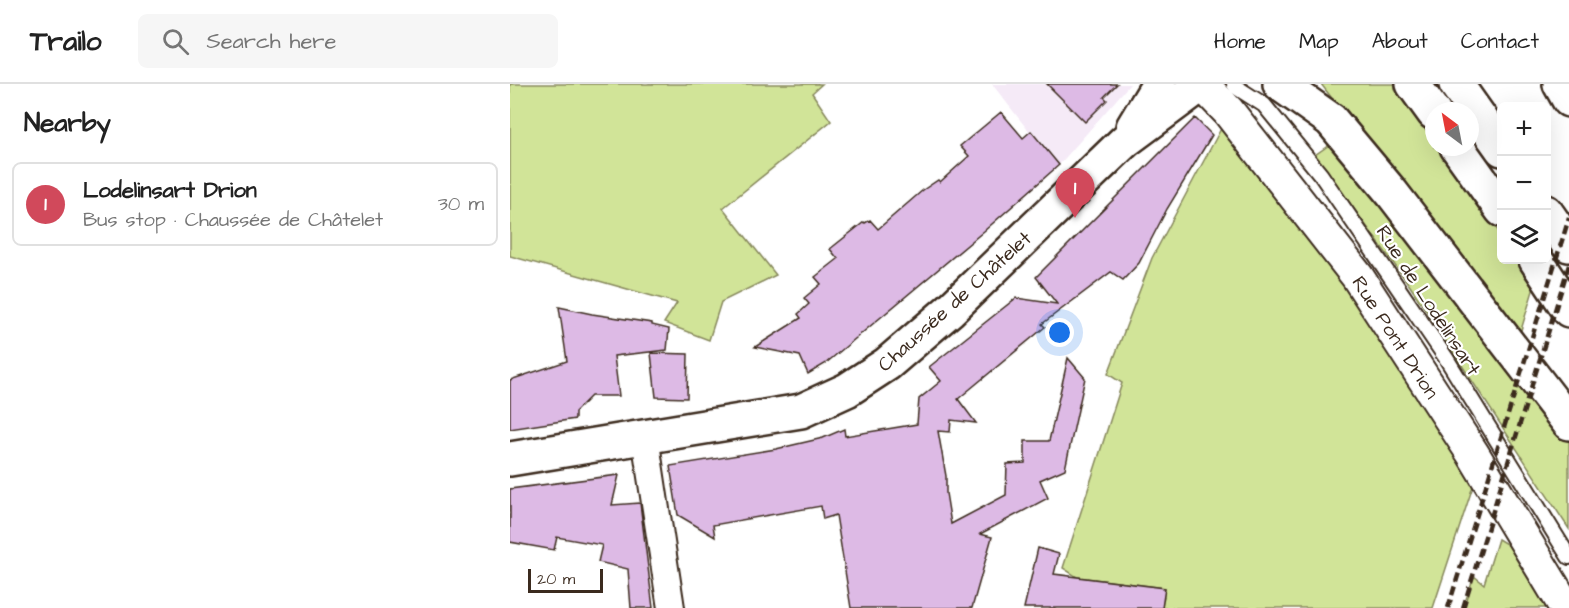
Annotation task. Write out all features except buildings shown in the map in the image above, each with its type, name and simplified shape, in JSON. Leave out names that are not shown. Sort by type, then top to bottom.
[{"type":"main road","name":"Chaussée de Châtelet","points":[[1125,141],[1159,84]]},
{"type":"main road","name":"Chaussée de Châtelet","points":[[510,459],[801,411],[847,390],[887,364],[950,310],[1125,141],[1202,84]]},
{"type":"main road","points":[[1280,84],[1331,120],[1399,202],[1569,423]]},
{"type":"main road","points":[[1413,84],[1426,102]]},
{"type":"main road","points":[[1456,84],[1497,142]]},
{"type":"main road","points":[[1560,84],[1569,100]]},
{"type":"main road","points":[[1463,156],[1497,203]]},
{"type":"main road","points":[[1551,219],[1569,245]]},
{"type":"main road","points":[[1539,264],[1569,310]]},
{"type":"street","name":"Rue Pont Drion","points":[[1202,84],[1228,111],[1357,276],[1473,454],[1566,608]]},
{"type":"street","points":[[645,437],[671,608]]},
{"type":"lane","name":"Rue de Lodelinsart","points":[[1234,84],[1264,105],[1321,175],[1446,358],[1569,557]]},
{"type":"shaded area","points":[[992,84],[1130,84],[1059,165],[1035,139]]},
{"type":"green space","points":[[510,84],[822,84],[812,93],[831,121],[723,208],[776,275],[721,302],[709,340],[664,323],[677,303],[510,256]]},
{"type":"green space","points":[[1321,84],[1398,84],[1425,123],[1425,156],[1447,156],[1497,229],[1497,264],[1521,264],[1535,284],[1518,340]]},
{"type":"green space","points":[[1224,123],[1419,372],[1475,480],[1433,608],[1162,608],[1165,588],[1077,577],[1063,568],[1122,383],[1108,374],[1152,258]]},
{"type":"green space","points":[[1332,143],[1569,442],[1569,529],[1410,286],[1315,155]]},
{"type":"green space","points":[[1498,539],[1539,564],[1556,608],[1463,608],[1474,576],[1484,584]]},
{"type":"railway","points":[[1448,608],[1569,218]]},
{"type":"railway","points":[[1463,608],[1569,265]]},
{"type":"place","name":"Lodelinsart Drion","points":[[1075,218]]}]
